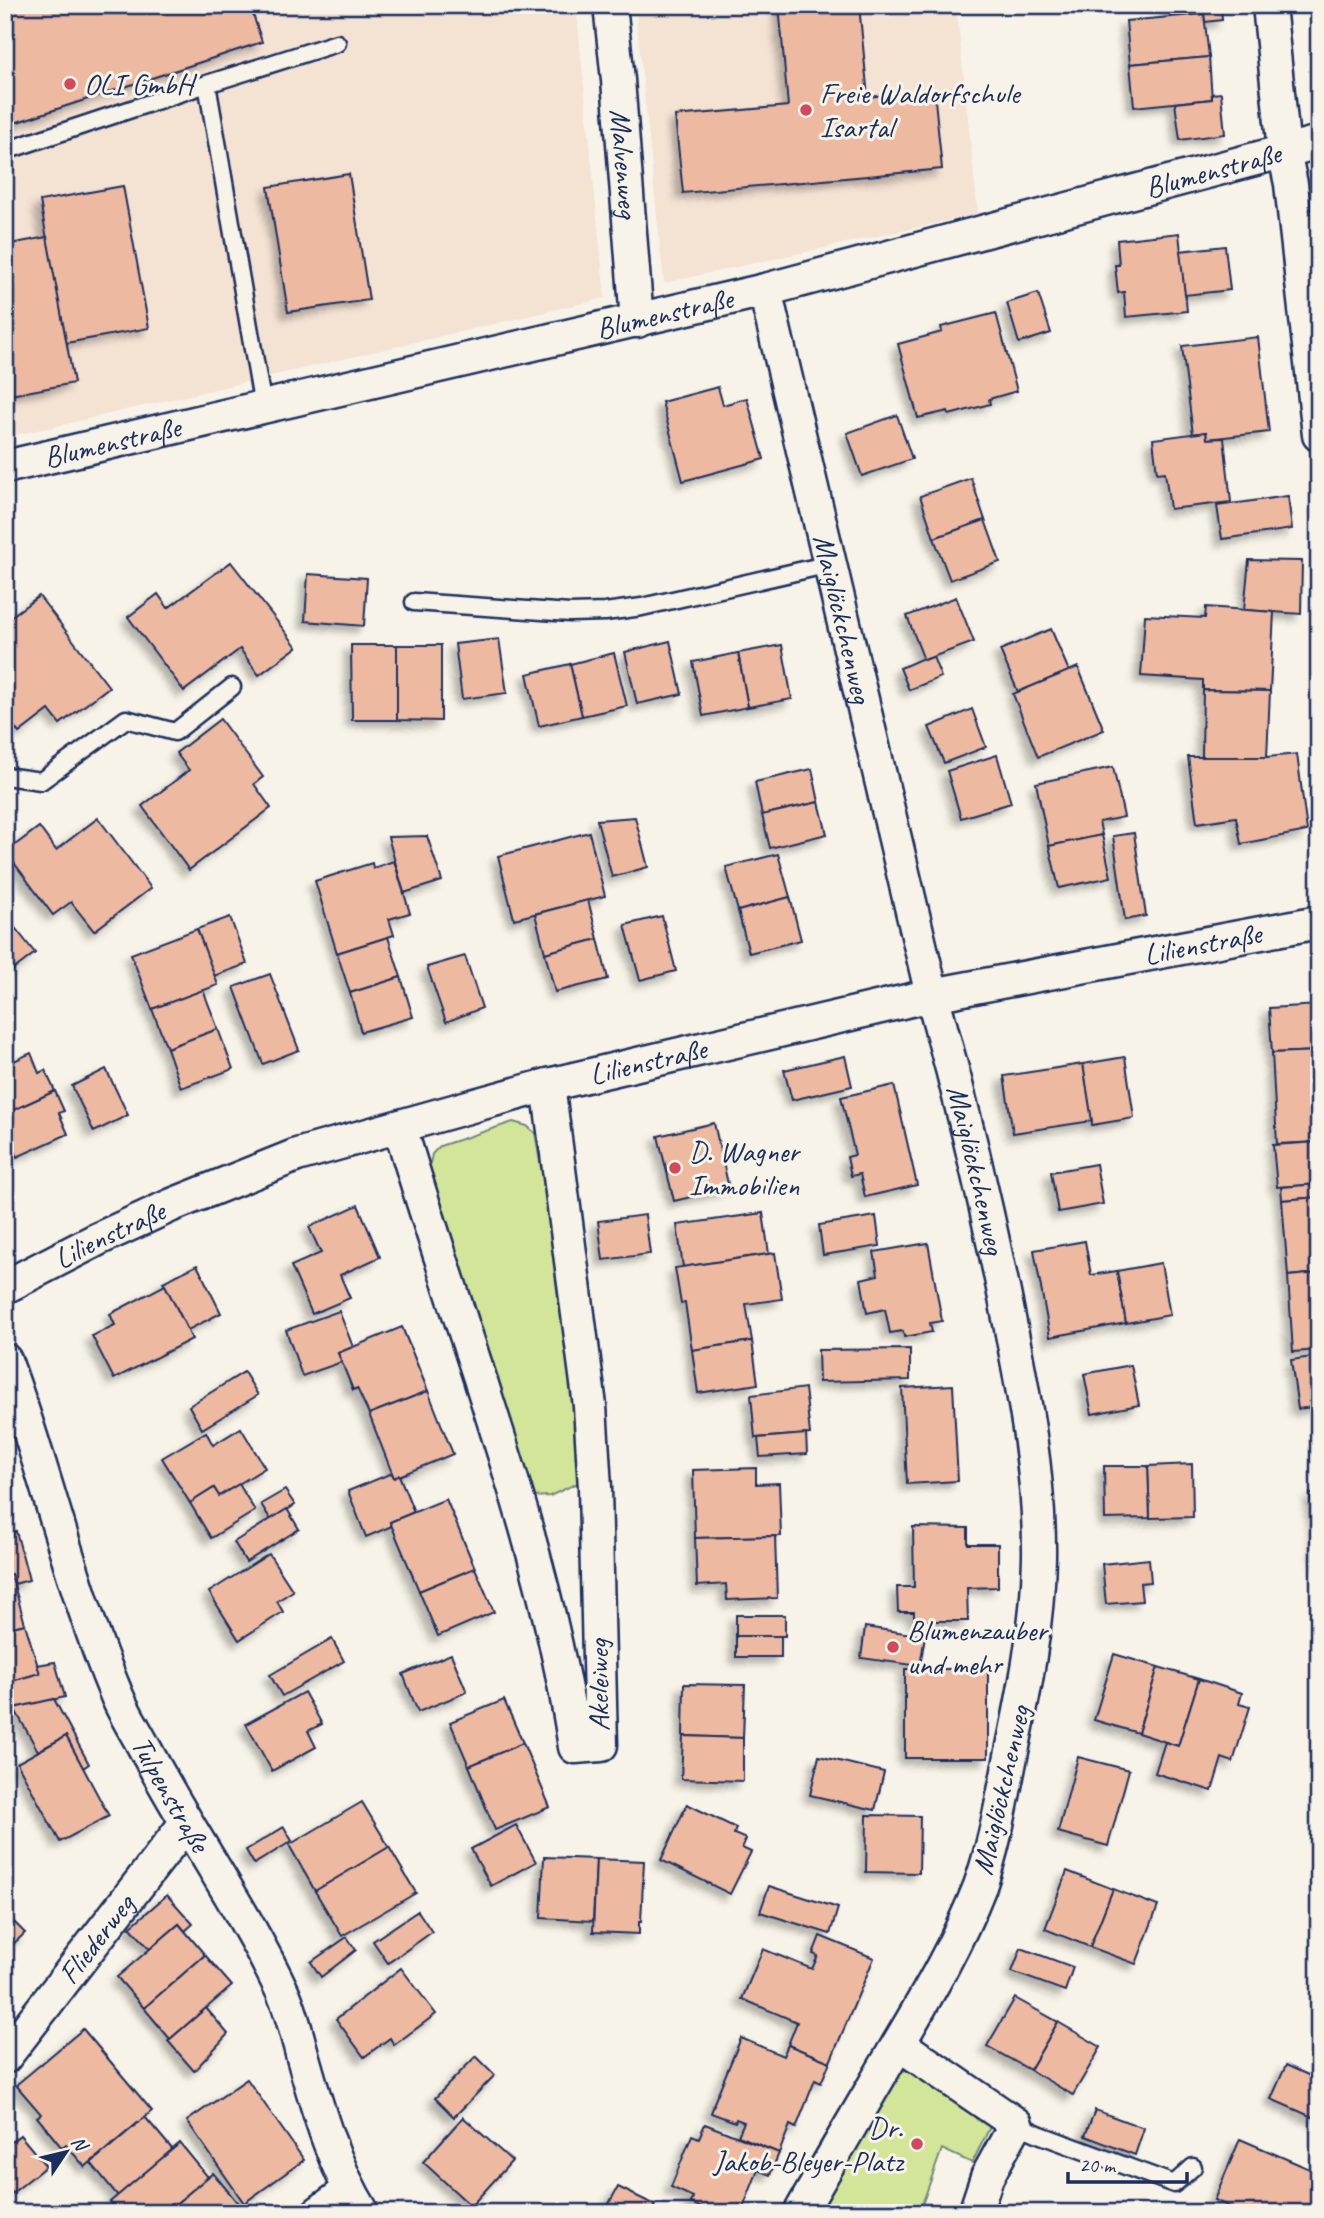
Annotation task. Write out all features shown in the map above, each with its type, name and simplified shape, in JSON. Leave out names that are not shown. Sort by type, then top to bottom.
[{"type":"street","name":"Malvenweg","points":[[610,5],[637,320]]},
{"type":"street","points":[[1269,5],[1319,435]]},
{"type":"street","name":"Blumenstraße","points":[[5,467],[765,289],[1319,142]]},
{"type":"street","name":"Maiglöckchenweg","points":[[765,289],[932,995],[957,1085],[990,1227],[1026,1404],[1035,1481],[1039,1556],[1033,1637],[1020,1717],[981,1884],[956,1940],[899,2044],[800,2213]]},
{"type":"street","name":"Lilienstraße","points":[[5,1287],[98,1239],[173,1205],[297,1155],[548,1085],[932,995],[1319,922]]},
{"type":"street","name":"Akeleiweg","points":[[400,1127],[530,1538],[569,1709],[575,1747],[601,1745],[595,1488],[590,1406],[548,1085]]},
{"type":"street","name":"Tulpenstraße","points":[[5,1360],[22,1404],[117,1698],[186,1823],[239,1906],[286,2000],[326,2135],[356,2201]]},
{"type":"street","name":"Fliederweg","points":[[5,2057],[186,1823]]},
{"type":"street","points":[[899,2044],[1016,2124],[987,2177],[975,2213]]},
{"type":"street","points":[[318,2213],[356,2201]]},
{"type":"lane","points":[[5,151],[337,43]]},
{"type":"lane","points":[[207,84],[263,407]]},
{"type":"lane","points":[[414,602],[570,613],[606,612],[642,607],[830,564]]},
{"type":"lane","points":[[5,776],[41,781],[127,719],[175,732],[232,687]]},
{"type":"lane","points":[[1016,2124],[1174,2184],[1193,2166]]},
{"type":"shaded area","points":[[5,5],[576,5],[605,298],[5,437]]},
{"type":"shaded area","name":"Freie Waldorfschule Isartal","points":[[635,5],[956,5],[978,214],[664,283]]},
{"type":"green space","points":[[513,1122],[527,1126],[535,1133],[553,1236],[582,1481],[550,1496],[533,1497],[429,1169],[432,1154],[440,1146]]},
{"type":"green space","name":"Dr. Jakob-Bleyer-Platz","points":[[906,2070],[991,2125],[972,2163],[942,2149],[919,2213],[817,2213],[893,2074]]},
{"type":"building","name":"OLI GmbH","points":[[5,5],[250,5],[262,42],[5,126]]},
{"type":"building","points":[[779,5],[859,5],[868,97],[934,90],[942,169],[683,193],[675,116],[788,106]]},
{"type":"building","points":[[1168,5],[1221,5],[1222,20],[1205,22],[1204,14],[1170,17]]},
{"type":"building","points":[[1204,14],[1209,57],[1130,64],[1126,21]]},
{"type":"building","points":[[1209,57],[1212,99],[1134,107],[1130,64]]},
{"type":"building","points":[[1221,93],[1225,134],[1180,140],[1175,103],[1212,99],[1212,94]]},
{"type":"building","points":[[349,174],[369,300],[288,312],[268,187]]},
{"type":"building","points":[[123,186],[149,328],[66,343],[40,201]]},
{"type":"building","points":[[1179,233],[1187,311],[1126,317],[1124,292],[1118,293],[1115,265],[1119,265],[1117,240]]},
{"type":"building","points":[[47,237],[74,383],[5,396],[5,245]]},
{"type":"building","points":[[1225,246],[1230,290],[1185,295],[1180,251]]},
{"type":"building","points":[[1038,293],[1051,333],[1019,343],[1007,303]]},
{"type":"building","points":[[996,313],[1017,391],[989,399],[990,404],[949,415],[948,411],[918,418],[898,344],[942,332],[941,327]]},
{"type":"building","points":[[1258,337],[1269,432],[1207,439],[1206,432],[1193,434],[1182,346]]},
{"type":"building","points":[[718,387],[723,405],[747,398],[764,459],[683,481],[662,402]]},
{"type":"building","points":[[897,415],[912,459],[862,476],[847,433]]},
{"type":"building","points":[[1206,432],[1207,439],[1224,438],[1231,502],[1170,509],[1165,472],[1157,473],[1153,439]]},
{"type":"building","points":[[971,478],[985,520],[934,538],[920,496]]},
{"type":"building","points":[[1288,496],[1292,529],[1222,539],[1217,506]]},
{"type":"building","points":[[985,520],[1000,562],[950,580],[934,538]]},
{"type":"building","points":[[1249,560],[1302,561],[1301,614],[1244,610]]},
{"type":"building","points":[[231,562],[297,647],[259,675],[240,649],[184,691],[128,617],[158,594],[168,608]]},
{"type":"building","points":[[308,574],[367,578],[364,626],[305,621]]},
{"type":"building","points":[[39,596],[109,687],[60,724],[49,710],[19,733],[5,714],[5,621]]},
{"type":"building","points":[[956,597],[974,642],[924,660],[907,616]]},
{"type":"building","points":[[1206,607],[1274,612],[1270,691],[1203,690],[1203,680],[1141,676],[1145,615],[1205,618]]},
{"type":"building","points":[[1051,629],[1069,671],[1018,692],[1000,650]]},
{"type":"building","points":[[499,639],[507,693],[462,699],[455,644]]},
{"type":"building","points":[[670,641],[682,694],[637,704],[625,652]]},
{"type":"building","points":[[351,645],[397,645],[397,720],[352,720]]},
{"type":"building","points":[[397,645],[441,645],[441,721],[397,720]]},
{"type":"building","points":[[782,645],[792,699],[748,707],[738,653]]},
{"type":"building","points":[[614,653],[627,706],[582,716],[570,664]]},
{"type":"building","points":[[738,653],[748,707],[703,716],[693,662]]},
{"type":"building","points":[[933,657],[941,677],[909,690],[900,668],[923,658]]},
{"type":"building","points":[[570,664],[582,716],[539,726],[527,674]]},
{"type":"building","points":[[1078,667],[1104,730],[1038,757],[1013,694]]},
{"type":"building","points":[[1203,690],[1270,691],[1267,757],[1202,758]]},
{"type":"building","points":[[972,709],[986,747],[944,763],[929,727]]},
{"type":"building","points":[[220,719],[263,777],[254,784],[271,808],[189,870],[142,806],[189,770],[176,753]]},
{"type":"building","points":[[1297,754],[1307,831],[1241,844],[1236,817],[1197,823],[1188,757],[1267,757]]},
{"type":"building","points":[[997,755],[1011,803],[961,818],[947,771]]},
{"type":"building","points":[[1113,767],[1124,817],[1099,822],[1102,835],[1049,846],[1036,783]]},
{"type":"building","points":[[812,769],[819,802],[762,815],[755,782]]},
{"type":"building","points":[[819,802],[827,834],[770,848],[762,815]]},
{"type":"building","points":[[635,817],[648,867],[612,877],[597,820]]},
{"type":"building","points":[[98,818],[151,888],[94,931],[71,902],[53,915],[6,852],[39,827],[56,850]]},
{"type":"building","points":[[589,832],[605,896],[514,919],[498,856]]},
{"type":"building","points":[[1134,833],[1146,916],[1125,920],[1113,836]]},
{"type":"building","points":[[1102,835],[1111,877],[1059,888],[1049,846]]},
{"type":"building","points":[[427,836],[442,881],[404,893],[388,837]]},
{"type":"building","points":[[778,854],[790,897],[738,911],[726,867]]},
{"type":"building","points":[[394,861],[410,913],[389,919],[394,935],[337,953],[315,881],[372,863],[373,868]]},
{"type":"building","points":[[790,897],[801,940],[749,953],[738,911]]},
{"type":"building","points":[[588,900],[598,939],[545,953],[535,914]]},
{"type":"building","points":[[5,915],[35,953],[5,976]]},
{"type":"building","points":[[662,916],[676,971],[640,980],[625,925]]},
{"type":"building","points":[[230,917],[247,964],[214,976],[197,929]]},
{"type":"building","points":[[197,929],[218,985],[152,1009],[131,954]]},
{"type":"building","points":[[388,937],[401,977],[350,993],[337,953]]},
{"type":"building","points":[[598,939],[608,979],[555,992],[545,953]]},
{"type":"building","points":[[465,956],[482,1008],[446,1022],[427,967]]},
{"type":"building","points":[[270,974],[299,1050],[263,1064],[234,987]]},
{"type":"building","points":[[401,977],[413,1017],[361,1032],[350,993]]},
{"type":"building","points":[[203,990],[218,1029],[167,1048],[152,1009]]},
{"type":"building","points":[[1319,1005],[1319,1051],[1272,1053],[1269,1008]]},
{"type":"building","points":[[218,1029],[233,1069],[181,1088],[167,1048]]},
{"type":"building","points":[[1319,1051],[1319,1142],[1277,1144],[1272,1053]]},
{"type":"building","points":[[31,1053],[39,1073],[45,1070],[55,1091],[5,1114],[5,1065]]},
{"type":"building","points":[[845,1056],[852,1086],[792,1100],[784,1070]]},
{"type":"building","points":[[1125,1057],[1134,1118],[1092,1125],[1083,1064]]},
{"type":"building","points":[[1083,1064],[1092,1121],[1013,1133],[1004,1076]]},
{"type":"building","points":[[106,1069],[128,1115],[94,1132],[72,1086]]},
{"type":"building","points":[[894,1085],[917,1185],[865,1197],[860,1174],[851,1176],[847,1157],[855,1155],[841,1097]]},
{"type":"building","points":[[55,1091],[64,1111],[59,1113],[68,1134],[17,1157],[5,1132],[5,1114]]},
{"type":"building","points":[[714,1123],[729,1188],[674,1201],[658,1136]]},
{"type":"building","points":[[1319,1142],[1319,1184],[1277,1187],[1273,1145]]},
{"type":"building","points":[[1096,1164],[1103,1204],[1058,1212],[1051,1172]]},
{"type":"building","points":[[1319,1184],[1319,1197],[1282,1200],[1281,1187]]},
{"type":"building","points":[[1319,1197],[1319,1273],[1288,1276],[1282,1200]]},
{"type":"building","points":[[358,1205],[380,1257],[340,1275],[350,1298],[312,1314],[291,1266],[321,1253],[309,1227]]},
{"type":"building","points":[[763,1213],[769,1254],[683,1267],[677,1225]]},
{"type":"building","points":[[645,1215],[650,1254],[603,1260],[598,1221]]},
{"type":"building","points":[[876,1216],[880,1246],[823,1255],[819,1225]]},
{"type":"building","points":[[1085,1241],[1091,1275],[1117,1271],[1126,1323],[1050,1337],[1034,1250]]},
{"type":"building","points":[[928,1243],[942,1321],[930,1323],[932,1332],[904,1337],[903,1331],[890,1333],[885,1309],[867,1313],[861,1279],[878,1275],[874,1252]]},
{"type":"building","points":[[775,1253],[782,1299],[746,1304],[752,1341],[692,1350],[685,1303],[681,1304],[675,1268]]},
{"type":"building","points":[[1161,1263],[1170,1315],[1126,1323],[1117,1271]]},
{"type":"building","points":[[197,1265],[221,1313],[188,1330],[163,1282]]},
{"type":"building","points":[[1319,1273],[1319,1350],[1293,1352],[1288,1276]]},
{"type":"building","points":[[165,1285],[192,1339],[114,1379],[92,1336],[115,1325],[110,1314]]},
{"type":"building","points":[[339,1311],[353,1347],[338,1353],[342,1362],[302,1376],[286,1330]]},
{"type":"building","points":[[402,1327],[428,1391],[369,1414],[357,1388],[353,1390],[338,1353]]},
{"type":"building","points":[[752,1341],[758,1384],[698,1393],[692,1350]]},
{"type":"building","points":[[910,1349],[910,1380],[819,1382],[818,1350]]},
{"type":"building","points":[[1319,1356],[1319,1406],[1298,1409],[1291,1360]]},
{"type":"building","points":[[1131,1365],[1139,1405],[1092,1414],[1084,1374]]},
{"type":"building","points":[[244,1372],[258,1395],[202,1429],[189,1406]]},
{"type":"building","points":[[953,1385],[958,1481],[907,1484],[902,1388]]},
{"type":"building","points":[[805,1388],[810,1434],[755,1438],[751,1395]]},
{"type":"building","points":[[428,1391],[453,1454],[394,1478],[369,1414]]},
{"type":"building","points":[[241,1428],[265,1468],[219,1496],[214,1488],[190,1503],[162,1458],[206,1432],[213,1445]]},
{"type":"building","points":[[806,1434],[807,1454],[760,1457],[758,1438]]},
{"type":"building","points":[[1192,1464],[1193,1517],[1150,1518],[1148,1466]]},
{"type":"building","points":[[1104,1466],[1148,1466],[1150,1518],[1105,1519]]},
{"type":"building","points":[[756,1468],[756,1484],[779,1483],[781,1536],[695,1538],[693,1470]]},
{"type":"building","points":[[392,1473],[394,1478],[399,1475],[414,1512],[390,1522],[392,1526],[366,1537],[348,1491]]},
{"type":"building","points":[[239,1484],[255,1511],[211,1538],[190,1503],[214,1488],[219,1496]]},
{"type":"building","points":[[285,1490],[295,1505],[271,1520],[261,1504]]},
{"type":"building","points":[[1319,1493],[1319,1563],[1310,1494]]},
{"type":"building","points":[[446,1499],[475,1568],[419,1591],[390,1522]]},
{"type":"building","points":[[287,1509],[299,1529],[246,1562],[234,1542]]},
{"type":"building","points":[[913,1527],[968,1528],[968,1544],[998,1544],[998,1587],[967,1588],[968,1621],[914,1621],[914,1612],[898,1612],[897,1587],[914,1587]]},
{"type":"building","points":[[16,1531],[29,1580],[14,1584],[11,1574],[5,1576],[5,1537]]},
{"type":"building","points":[[775,1536],[777,1598],[727,1600],[726,1584],[697,1586],[695,1538]]},
{"type":"building","points":[[269,1554],[293,1591],[277,1601],[283,1612],[239,1640],[209,1592]]},
{"type":"building","points":[[1149,1559],[1151,1582],[1140,1583],[1142,1601],[1106,1604],[1102,1564]]},
{"type":"building","points":[[475,1568],[494,1612],[438,1636],[419,1591]]},
{"type":"building","points":[[11,1574],[25,1624],[5,1629],[5,1576]]},
{"type":"building","points":[[736,1615],[785,1615],[785,1636],[736,1636]]},
{"type":"building","points":[[25,1624],[40,1673],[5,1683],[5,1629]]},
{"type":"building","name":"Blumenzauber und mehr","points":[[865,1627],[925,1636],[920,1666],[861,1658]]},
{"type":"building","points":[[736,1636],[781,1636],[781,1657],[736,1657]]},
{"type":"building","points":[[332,1639],[344,1661],[282,1696],[270,1675]]},
{"type":"building","points":[[451,1654],[467,1692],[418,1712],[403,1674]]},
{"type":"building","points":[[1114,1654],[1158,1667],[1138,1733],[1094,1720]]},
{"type":"building","points":[[55,1662],[65,1697],[5,1711],[5,1683],[40,1673],[37,1665]]},
{"type":"building","points":[[1158,1667],[1199,1679],[1178,1746],[1138,1733]]},
{"type":"building","points":[[905,1669],[988,1669],[988,1758],[905,1758]]},
{"type":"building","points":[[1199,1679],[1242,1693],[1239,1704],[1250,1707],[1233,1762],[1222,1758],[1212,1791],[1155,1773],[1165,1742],[1178,1746]]},
{"type":"building","points":[[684,1684],[745,1685],[743,1738],[683,1736]]},
{"type":"building","points":[[304,1692],[322,1724],[308,1731],[316,1747],[272,1771],[246,1724]]},
{"type":"building","points":[[54,1699],[89,1764],[83,1768],[66,1736],[38,1751],[14,1708]]},
{"type":"building","points":[[504,1700],[523,1743],[469,1766],[450,1722]]},
{"type":"building","points":[[66,1736],[109,1816],[60,1842],[17,1763]]},
{"type":"building","points":[[683,1736],[743,1738],[743,1781],[681,1779]]},
{"type":"building","points":[[523,1743],[550,1807],[495,1830],[469,1766]]},
{"type":"building","points":[[819,1756],[884,1772],[875,1810],[810,1795]]},
{"type":"building","points":[[1078,1757],[1129,1770],[1108,1846],[1058,1832]]},
{"type":"building","points":[[362,1802],[389,1847],[315,1891],[289,1845]]},
{"type":"building","points":[[687,1804],[736,1828],[734,1834],[746,1839],[742,1848],[751,1852],[730,1894],[661,1860]]},
{"type":"building","points":[[867,1815],[920,1816],[919,1873],[866,1872]]},
{"type":"building","points":[[516,1825],[536,1862],[491,1886],[471,1849]]},
{"type":"building","points":[[284,1827],[292,1841],[254,1864],[246,1850]]},
{"type":"building","points":[[389,1847],[416,1893],[342,1936],[315,1891]]},
{"type":"building","points":[[544,1857],[596,1859],[593,1921],[541,1918]]},
{"type":"building","points":[[596,1859],[644,1861],[639,1934],[593,1932]]},
{"type":"building","points":[[1067,1871],[1113,1889],[1090,1947],[1045,1929]]},
{"type":"building","points":[[769,1886],[838,1908],[830,1934],[760,1912]]},
{"type":"building","points":[[1113,1889],[1158,1906],[1136,1964],[1090,1947]]},
{"type":"building","points":[[167,1895],[193,1924],[185,1931],[179,1924],[150,1949],[130,1927]]},
{"type":"building","points":[[418,1911],[432,1932],[388,1963],[373,1941]]},
{"type":"building","points":[[5,1913],[25,1933],[5,1952]]},
{"type":"building","points":[[179,1924],[205,1955],[144,2008],[117,1977]]},
{"type":"building","points":[[820,1936],[874,1958],[830,2062],[788,2045],[797,2022],[742,1999],[763,1949],[812,1969],[818,1956],[813,1954]]},
{"type":"building","points":[[347,1937],[356,1950],[321,1977],[311,1962]]},
{"type":"building","points":[[1021,1948],[1073,1967],[1065,1991],[1012,1972]]},
{"type":"building","points":[[205,1955],[232,1986],[170,2039],[144,2008]]},
{"type":"building","points":[[401,1968],[436,2014],[394,2045],[390,2038],[364,2057],[336,2019]]},
{"type":"building","points":[[1015,1998],[1058,2022],[1030,2070],[987,2046]]},
{"type":"building","points":[[206,2008],[228,2034],[194,2071],[168,2041]]},
{"type":"building","points":[[1058,2022],[1101,2047],[1073,2095],[1030,2070]]},
{"type":"building","points":[[83,2029],[152,2111],[85,2167],[66,2145],[62,2148],[37,2117],[41,2114],[16,2085]]},
{"type":"building","points":[[741,2038],[783,2056],[788,2045],[830,2062],[821,2083],[815,2080],[796,2128],[790,2125],[779,2153],[738,2136],[744,2122],[736,2119],[735,2122],[711,2113]]},
{"type":"building","points":[[476,2056],[495,2075],[454,2117],[435,2098]]},
{"type":"building","points":[[1286,2065],[1319,2080],[1319,2120],[1271,2099]]},
{"type":"building","points":[[247,2079],[304,2160],[244,2203],[187,2121]]},
{"type":"building","points":[[1095,2110],[1144,2128],[1135,2155],[1085,2136]]},
{"type":"building","points":[[145,2117],[173,2150],[118,2196],[91,2163]]},
{"type":"building","points":[[463,2117],[512,2161],[471,2206],[423,2162]]},
{"type":"building","points":[[705,2124],[779,2153],[770,2175],[758,2170],[741,2213],[725,2213],[716,2209],[713,2213],[691,2203],[693,2197],[671,2187],[692,2135],[699,2138]]},
{"type":"building","points":[[20,2135],[46,2166],[5,2199],[5,2147]]},
{"type":"building","points":[[1240,2139],[1319,2173],[1319,2213],[1244,2213],[1214,2200]]},
{"type":"building","points":[[180,2143],[208,2177],[165,2213],[118,2213],[110,2202]]},
{"type":"building","points":[[213,2173],[246,2213],[165,2213],[208,2177]]},
{"type":"building","points":[[618,2187],[655,2205],[651,2213],[614,2213],[606,2209]]},
{"type":"place","name":"OLI GmbH","points":[[70,84]]},
{"type":"place","name":"Freie Waldorfschule Isartal","points":[[806,110]]},
{"type":"place","name":"D. Wagner Immobilien","points":[[675,1168]]},
{"type":"place","name":"Blumenzauber und mehr","points":[[893,1647]]},
{"type":"place","name":"Dr. Jakob-Bleyer-Platz","points":[[917,2144]]}]
